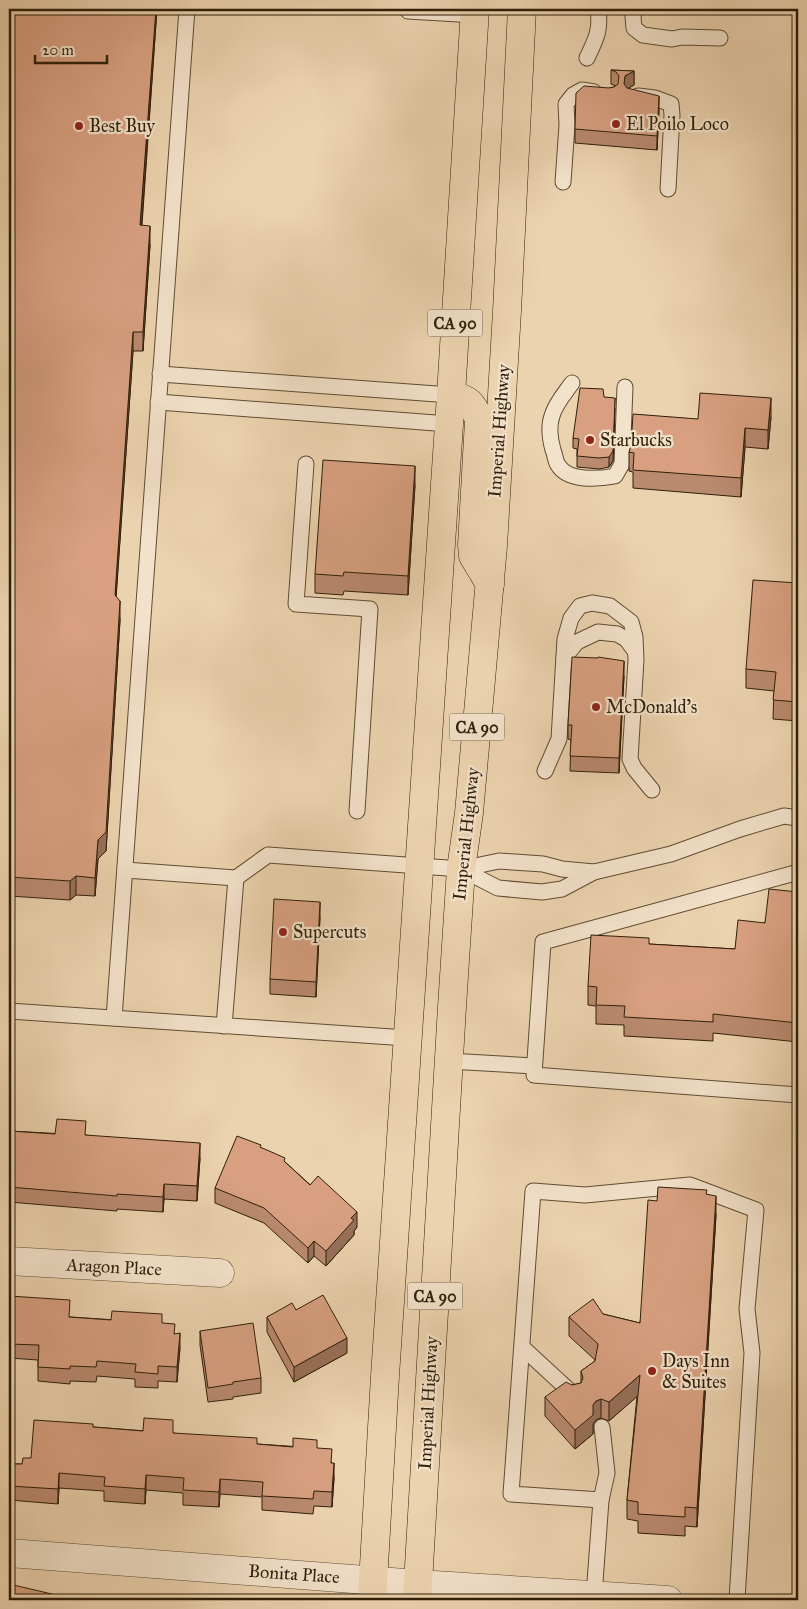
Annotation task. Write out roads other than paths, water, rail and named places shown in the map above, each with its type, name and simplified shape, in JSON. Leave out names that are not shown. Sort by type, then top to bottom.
[{"type":"main road","name":"Imperial Highway","points":[[417,1592],[461,869],[469,813],[490,584],[507,311],[522,9]]},
{"type":"main road","name":"CA 90","points":[[372,1590],[475,12]]},
{"type":"main road","points":[[451,395],[463,398],[471,403],[480,420],[472,544],[473,556],[490,584]]},
{"type":"street","name":"Aragon Place","points":[[9,1261],[220,1273]]},
{"type":"street","name":"Bonita Place","points":[[9,1554],[372,1590],[668,1600]]},
{"type":"lane","points":[[114,1018],[187,9]]},
{"type":"lane","points":[[408,9],[408,11],[475,12]]},
{"type":"lane","points":[[587,58],[599,33],[598,9]]},
{"type":"lane","points":[[635,9],[633,16],[634,28],[643,34],[672,38],[720,38]]},
{"type":"lane","points":[[563,182],[567,125],[566,104],[573,95],[582,90],[610,93]]},
{"type":"lane","points":[[633,95],[655,98],[671,104],[668,189]]},
{"type":"lane","points":[[160,374],[451,395]]},
{"type":"lane","points":[[572,382],[552,415],[550,431],[558,465],[566,473],[583,478],[602,479],[616,476],[622,464],[625,387]]},
{"type":"lane","points":[[158,402],[449,424]]},
{"type":"lane","points":[[306,464],[296,604],[370,609],[356,811]]},
{"type":"lane","points":[[544,771],[559,739],[565,639],[571,618],[580,606],[592,603],[610,606],[631,622],[635,637],[630,759],[634,768],[652,790]]},
{"type":"lane","points":[[564,658],[577,642],[598,632],[617,634],[626,639],[635,651]]},
{"type":"lane","points":[[461,869],[498,888],[542,892],[562,889],[594,872],[671,854],[740,829],[784,816],[798,818]]},
{"type":"lane","points":[[125,870],[236,878],[268,855],[461,869],[499,861],[543,864],[562,870],[594,872]]},
{"type":"lane","points":[[798,874],[543,942],[534,1066],[534,1075],[798,1095]]},
{"type":"lane","points":[[224,1026],[236,878]]},
{"type":"lane","points":[[9,1011],[408,1038]]},
{"type":"lane","points":[[449,1061],[534,1066]]},
{"type":"lane","points":[[601,1500],[511,1494],[533,1191],[585,1195],[690,1185],[756,1210],[747,1309],[752,1353],[737,1600]]},
{"type":"lane","points":[[522,1347],[574,1395]]},
{"type":"lane","points":[[594,1596],[601,1500],[607,1473],[602,1426]]},
{"type":"place","name":"El Poilo Loco","points":[[616,124]]},
{"type":"place","name":"Best Buy","points":[[79,126]]},
{"type":"place","name":"Starbucks","points":[[590,440]]},
{"type":"place","name":"McDonald's","points":[[596,707]]},
{"type":"place","name":"Supercuts","points":[[283,932]]},
{"type":"place","name":"Days Inn & Suites","points":[[652,1371]]}]
